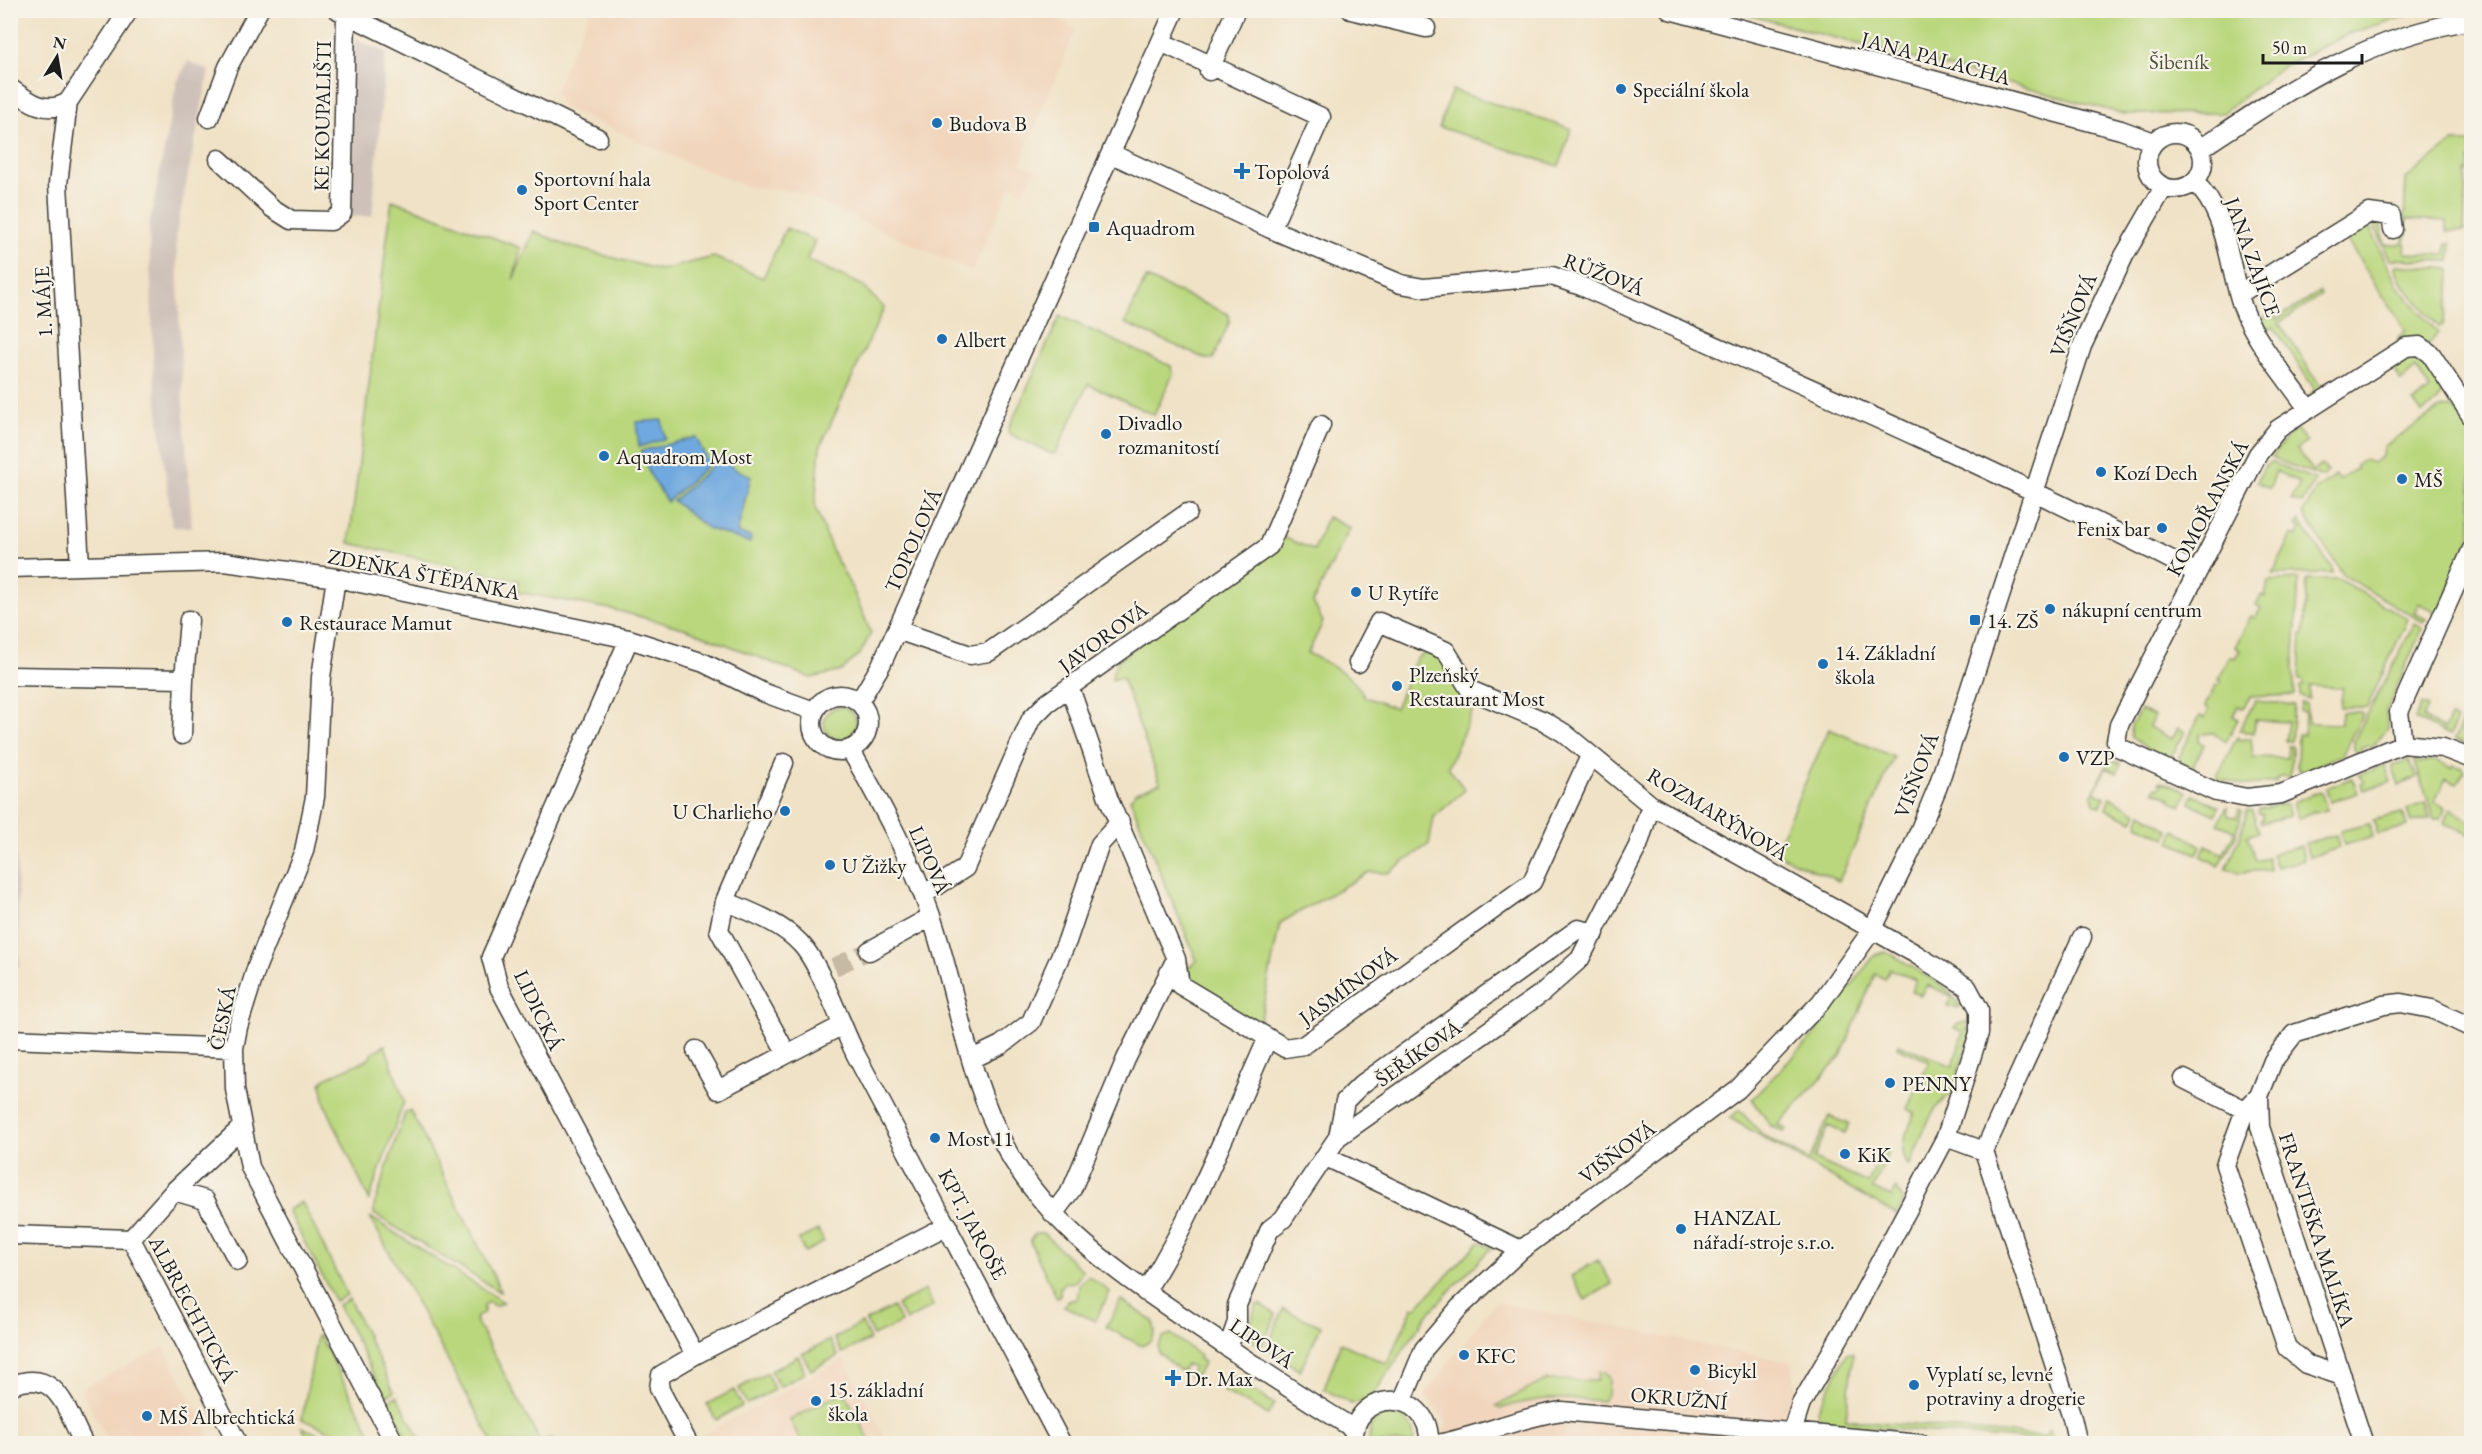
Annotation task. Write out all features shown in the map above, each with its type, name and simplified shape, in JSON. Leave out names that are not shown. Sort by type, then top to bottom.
[{"type":"street","points":[[10,88],[46,108],[59,108],[68,102],[129,10]]},
{"type":"street","points":[[209,118],[228,67],[259,10]]},
{"type":"street","name":"TOPOLOVÁ","points":[[859,702],[881,665],[897,630],[1175,10]]},
{"type":"street","points":[[1210,68],[1236,10]]},
{"type":"street","points":[[1351,10],[1426,28]]},
{"type":"street","name":"JANA PALACHA","points":[[1671,10],[2121,130],[2154,142]]},
{"type":"street","name":"KE KOUPALIŠTI","points":[[219,159],[272,208],[291,220],[332,221],[342,213],[342,13],[598,138]]},
{"type":"street","points":[[2200,149],[2278,95],[2330,66],[2384,42],[2440,26],[2472,20]]},
{"type":"street","points":[[1161,42],[1210,68],[1321,117],[1270,229]]},
{"type":"street","name":"1. MÁJE","points":[[68,102],[58,184],[80,566]]},
{"type":"street","points":[[2179,134],[2194,142],[2200,149],[2202,166],[2194,182],[2180,189],[2164,188],[2157,183],[2147,168],[2149,149],[2161,137],[2179,134]]},
{"type":"street","name":"RŮŽOVÁ","points":[[1112,154],[1270,229],[1401,284],[1424,288],[1552,276],[1861,409],[2034,490],[2197,573]]},
{"type":"street","name":"JANA ZAJÍCE","points":[[2194,182],[2204,190],[2215,210],[2244,309],[2258,337],[2308,409]]},
{"type":"street","name":"VIŠŇOVÁ","points":[[1402,1401],[1424,1349],[1460,1308],[1521,1250],[1738,1089],[1821,1002],[1872,930],[1911,851],[1938,786],[2082,346],[2101,299],[2164,188]]},
{"type":"street","points":[[2239,294],[2369,213],[2391,216],[2393,229]]},
{"type":"street","name":"KOMOŘANSKÁ","points":[[2403,744],[2282,794],[2247,798],[2210,790],[2118,747],[2116,741],[2119,725],[2258,454],[2278,429],[2406,347],[2420,346],[2431,354],[2472,417]]},
{"type":"street","name":"JAVOROVÁ","points":[[923,895],[965,868],[1031,718],[1047,703],[1269,546],[1321,425]]},
{"type":"street","points":[[897,630],[970,655],[989,652],[1187,513]]},
{"type":"street","points":[[2472,549],[2399,712],[2403,744],[2443,748],[2472,759]]},
{"type":"street","name":"ZDEŇKA ŠTĚPÁNKA","points":[[10,568],[233,563],[336,578],[630,639],[704,663],[762,692],[814,711]]},
{"type":"street","name":"ČESKÁ","points":[[336,578],[321,678],[315,797],[304,851],[257,966],[234,1048],[235,1089],[250,1167],[395,1443]]},
{"type":"street","points":[[182,735],[189,620]]},
{"type":"street","name":"ROZMARÝNOVÁ","points":[[1358,663],[1379,622],[1446,651],[1470,690],[1544,721],[1564,733],[1651,805],[1872,930],[1967,987],[1979,1009],[1979,1033],[1946,1137],[1845,1328],[1801,1404],[1792,1432]]},
{"type":"street","name":"LIDICKÁ","points":[[630,639],[491,957],[500,987],[695,1355]]},
{"type":"street","points":[[10,676],[184,679]]},
{"type":"street","name":"JASMÍNOVÁ","points":[[1070,688],[1109,800],[1176,959],[1180,985],[1267,1040],[1285,1048],[1304,1045],[1532,882],[1590,756]]},
{"type":"street","points":[[831,696],[849,696],[859,702],[866,712],[868,725],[860,742],[850,749],[830,749],[819,742],[812,724],[814,711],[821,702],[831,696]]},
{"type":"street","name":"LIPOVÁ","points":[[850,749],[906,856],[923,895],[972,1059],[1008,1152],[1053,1214],[1080,1241],[1145,1292],[1354,1436]]},
{"type":"street","points":[[784,763],[725,900],[719,930],[787,1054]]},
{"type":"street","name":"ŠEŘÍKOVÁ","points":[[1228,1348],[1237,1322],[1237,1305],[1270,1229],[1283,1219],[1338,1137],[1542,993],[1580,959],[1638,846],[1651,805]]},
{"type":"street","points":[[972,1059],[1001,1045],[1031,1022],[1067,941],[1100,844],[1120,822]]},
{"type":"street","name":"KPT. JAROŠE","points":[[725,900],[783,928],[802,944],[826,970],[841,1026],[1062,1443]]},
{"type":"street","points":[[869,951],[931,917]]},
{"type":"street","points":[[1338,1137],[1345,1101],[1362,1084],[1578,928],[1594,933]]},
{"type":"street","points":[[2078,1443],[2072,1418],[1984,1150],[2082,937]]},
{"type":"street","points":[[1053,1214],[1072,1189],[1126,1059],[1176,959]]},
{"type":"street","name":"FRANTIŠKA MALÍKA","points":[[2342,1376],[2306,1364],[2287,1348],[2225,1165],[2245,1110],[2259,1096],[2273,1061],[2294,1034],[2384,1005],[2401,1003],[2432,1009],[2472,1028]]},
{"type":"street","points":[[696,1050],[718,1090],[841,1026]]},
{"type":"street","points":[[10,1039],[234,1048]]},
{"type":"street","points":[[1145,1292],[1167,1256],[1206,1177],[1267,1040]]},
{"type":"street","points":[[2184,1080],[2245,1110]]},
{"type":"street","name":"FRANTIŠKA MALÍKA","points":[[2259,1096],[2260,1127],[2364,1443]]},
{"type":"street","points":[[131,1239],[174,1191],[241,1128]]},
{"type":"street","points":[[1946,1137],[1984,1150]]},
{"type":"street","points":[[1326,1157],[1521,1250]]},
{"type":"street","points":[[174,1191],[204,1200],[238,1262]]},
{"type":"street","points":[[688,1443],[659,1388],[661,1376],[695,1355],[948,1225]]},
{"type":"street","name":"ALBRECHTICKÁ","points":[[10,1235],[131,1239],[238,1443]]},
{"type":"street","points":[[10,1386],[25,1380],[41,1379],[54,1388],[84,1443]]},
{"type":"street","points":[[1354,1436],[1363,1413],[1378,1402],[1402,1401],[1420,1414],[1426,1423],[1428,1443]]},
{"type":"street","name":"OKRUŽNÍ","points":[[1437,1443],[1471,1437],[1525,1418],[1562,1411],[1921,1443]]},
{"type":"shaded area","points":[[590,11],[1049,11],[1076,30],[1025,150],[1021,164],[1035,169],[1024,191],[1011,185],[972,271],[794,191],[749,187],[702,169],[562,107],[555,90]]},
{"type":"shaded area","points":[[354,40],[386,52],[372,216],[347,217]]},
{"type":"shaded area","points":[[188,61],[209,71],[176,234],[183,403],[192,527],[172,527],[154,377],[149,228],[177,82]]},
{"type":"shaded area","points":[[10,794],[14,794],[20,967],[11,967]]},
{"type":"shaded area","points":[[1495,1302],[1793,1363],[1799,1443],[1442,1443],[1448,1422],[1424,1395]]},
{"type":"shaded area","name":"MŠ Albrechtická","points":[[164,1347],[213,1443],[109,1443],[81,1389]]},
{"type":"shaded area","name":"15. základní škola","points":[[844,1359],[888,1443],[686,1444]]},
{"type":"green space","name":"Šibeník","points":[[2422,10],[2348,34],[2280,68],[2223,113],[2124,114],[1733,11]]},
{"type":"green space","points":[[1452,90],[1571,129],[1559,166],[1439,127]]},
{"type":"green space","points":[[2453,142],[2471,142],[2471,160],[2469,160],[2468,172],[2466,172],[2464,231],[2447,231],[2447,221],[2407,219],[2405,253],[2446,255],[2447,243],[2451,243],[2450,261],[2390,259],[2371,219],[2379,219],[2385,244],[2403,244],[2406,179]]},
{"type":"green space","name":"Aquadrom Most","points":[[392,200],[521,248],[513,280],[534,231],[568,246],[660,270],[714,257],[763,278],[786,228],[815,241],[807,260],[862,285],[884,308],[820,447],[815,507],[834,555],[854,592],[871,633],[860,654],[841,671],[811,678],[687,629],[611,609],[517,592],[518,580],[349,543]]},
{"type":"green space","points":[[2367,222],[2398,286],[2438,333],[2430,343],[2398,341],[2398,337],[2406,331],[2344,236]]},
{"type":"green space","points":[[2396,265],[2450,269],[2449,298],[2443,325],[2439,327],[2402,283],[2395,268]]},
{"type":"green space","points":[[1146,278],[1228,314],[1230,321],[1213,359],[1206,359],[1125,323]]},
{"type":"green space","points":[[2319,292],[2321,295],[2279,323],[2321,387],[2328,382],[2332,385],[2310,400],[2309,395],[2315,390],[2274,327],[2265,331],[2261,326],[2262,320],[2272,312],[2277,319]]},
{"type":"green space","points":[[1060,316],[1171,366],[1173,374],[1154,415],[1088,384],[1056,453],[1052,454],[1009,434],[1008,430]]},
{"type":"green space","points":[[2411,358],[2422,362],[2443,390],[2438,401],[2422,413],[2414,402],[2430,390],[2416,368],[2401,381],[2394,369]]},
{"type":"green space","points":[[2451,407],[2465,418],[2471,430],[2471,536],[2440,612],[2436,613],[2419,603],[2414,613],[2426,619],[2423,622],[2344,576],[2303,513],[2316,490],[2336,475],[2339,480],[2357,468],[2355,465],[2364,459],[2373,463],[2382,456],[2383,447],[2440,409]]},
{"type":"green space","points":[[2297,430],[2307,442],[2297,449],[2312,471],[2322,464],[2327,472],[2323,477],[2271,458],[2288,436]]},
{"type":"green space","points":[[2271,462],[2316,480],[2302,503],[2291,500],[2300,483],[2276,471],[2270,488],[2257,482],[2265,465]]},
{"type":"green space","points":[[1327,517],[1350,528],[1313,602],[1323,622],[1308,653],[1347,676],[1365,697],[1395,708],[1416,659],[1431,649],[1448,661],[1476,703],[1448,767],[1465,790],[1434,817],[1429,844],[1388,873],[1369,872],[1280,923],[1259,1027],[1186,984],[1183,972],[1197,961],[1130,799],[1137,792],[1160,783],[1122,677],[1112,680],[1113,671],[1119,660],[1283,537],[1314,550]]},
{"type":"green space","points":[[2299,521],[2332,568],[2332,573],[2273,574],[2292,535],[2297,537],[2301,529],[2296,526]]},
{"type":"green space","points":[[2299,579],[2293,668],[2295,695],[2250,697],[2243,708],[2238,706],[2233,716],[2238,719],[2226,742],[2213,733],[2200,734],[2199,741],[2204,745],[2192,768],[2180,763],[2179,757],[2200,716],[2205,718],[2209,709],[2205,706],[2216,685],[2219,686],[2221,681],[2219,679],[2230,656],[2235,658],[2240,650],[2235,647],[2251,616],[2255,618],[2261,608],[2256,605],[2261,595],[2265,597],[2268,581]]},
{"type":"green space","points":[[2307,579],[2338,579],[2408,619],[2367,707],[2340,707],[2343,688],[2310,686],[2309,699],[2300,696],[2300,686],[2304,685],[2303,680],[2299,680]]},
{"type":"green space","points":[[2415,623],[2422,629],[2386,711],[2388,729],[2371,748],[2369,745],[2361,749],[2362,753],[2359,754],[2354,749],[2354,740]]},
{"type":"green space","points":[[2255,701],[2294,705],[2291,741],[2285,741],[2288,722],[2255,720],[2254,733],[2239,731]]},
{"type":"green space","points":[[2301,703],[2306,704],[2308,723],[2341,724],[2342,712],[2361,712],[2363,715],[2342,755],[2302,772],[2297,767],[2298,735],[2304,735],[2305,712],[2300,711]]},
{"type":"green space","points":[[2421,704],[2428,707],[2423,718],[2444,729],[2450,718],[2456,720],[2450,735],[2415,719]]},
{"type":"green space","points":[[840,707],[852,711],[856,723],[852,735],[840,739],[828,735],[824,723],[828,711]]},
{"type":"green space","points":[[2140,710],[2154,716],[2149,727],[2172,739],[2178,728],[2185,732],[2171,757],[2151,751],[2131,737],[2131,726]]},
{"type":"green space","points":[[2468,711],[2471,714],[2471,747],[2454,739]]},
{"type":"green space","points":[[1829,729],[1894,757],[1839,881],[1774,853]]},
{"type":"green space","points":[[2237,737],[2240,740],[2251,738],[2253,757],[2287,758],[2288,746],[2292,746],[2291,772],[2288,778],[2284,776],[2276,779],[2276,782],[2246,785],[2216,779]]},
{"type":"green space","points":[[2417,758],[2419,763],[2436,760],[2451,768],[2453,765],[2462,768],[2464,772],[2457,784],[2446,779],[2434,802],[2445,808],[2441,819],[2434,819],[2414,759]]},
{"type":"green space","points":[[2409,760],[2417,777],[2399,786],[2392,765]]},
{"type":"green space","points":[[2114,761],[2121,763],[2117,773],[2106,768],[2094,791],[2105,797],[2100,806],[2094,803],[2092,795],[2106,766]]},
{"type":"green space","points":[[2385,765],[2391,782],[2363,790],[2361,784],[2364,783],[2359,775]]},
{"type":"green space","points":[[2352,778],[2358,793],[2330,802],[2326,788]]},
{"type":"green space","points":[[2161,781],[2187,792],[2181,806],[2170,800],[2171,798],[2154,791],[2156,787],[2159,788]]},
{"type":"green space","points":[[2321,791],[2327,810],[2315,813],[2314,811],[2298,819],[2293,802]]},
{"type":"green space","points":[[2193,795],[2219,806],[2216,815],[2190,803]]},
{"type":"green space","points":[[2110,797],[2137,813],[2133,821],[2106,809]]},
{"type":"green space","points":[[2425,803],[2430,818],[2411,823],[2407,809]]},
{"type":"green space","points":[[2286,804],[2290,816],[2261,823],[2260,820],[2263,819],[2262,814],[2258,814],[2259,809]]},
{"type":"green space","points":[[2227,807],[2228,816],[2237,817],[2239,809],[2242,811],[2236,836],[2219,866],[2201,856],[2206,846],[2223,854],[2235,831],[2218,824]]},
{"type":"green space","points":[[2450,808],[2471,822],[2471,835],[2445,823]]},
{"type":"green space","points":[[2247,810],[2252,811],[2259,832],[2247,836],[2256,861],[2267,858],[2270,870],[2240,872],[2226,869],[2240,837]]},
{"type":"green space","points":[[2142,813],[2169,830],[2166,838],[2138,825]]},
{"type":"green space","points":[[2403,813],[2407,826],[2378,834],[2373,820]]},
{"type":"green space","points":[[2369,824],[2373,837],[2344,845],[2340,831]]},
{"type":"green space","points":[[2175,830],[2201,846],[2197,854],[2170,842]]},
{"type":"green space","points":[[2336,835],[2339,848],[2309,857],[2305,843]]},
{"type":"green space","points":[[2301,846],[2304,860],[2276,867],[2271,854]]},
{"type":"green space","points":[[1884,952],[1893,955],[1946,988],[1961,1006],[1956,1008],[1948,1006],[1952,996],[1927,985],[1921,995],[1911,992],[1916,980],[1890,969],[1885,979],[1875,974],[1841,1056],[1778,1125],[1786,1129],[1783,1132],[1771,1126],[1752,1099],[1813,1036],[1875,955]]},
{"type":"green space","points":[[1966,1022],[1967,1031],[1972,1028],[1951,1094],[1936,1108],[1909,1167],[1903,1154],[1903,1147],[1915,1113],[1907,1109],[1929,1061],[1897,1047],[1898,1044],[1953,1066],[1963,1032],[1954,1028],[1957,1024]]},
{"type":"green space","points":[[385,1045],[404,1101],[369,1200],[325,1104],[321,1084],[325,1078],[369,1059],[372,1053]]},
{"type":"green space","points":[[410,1110],[500,1292],[374,1214],[374,1206],[405,1113]]},
{"type":"green space","points":[[1739,1110],[1763,1135],[1809,1161],[1829,1116],[1849,1124],[1845,1133],[1828,1126],[1814,1159],[1868,1183],[1882,1150],[1888,1152],[1873,1189],[1892,1196],[1896,1188],[1904,1201],[1896,1215],[1730,1118]]},
{"type":"green space","points":[[302,1202],[347,1295],[335,1301],[288,1210]]},
{"type":"green space","points":[[370,1217],[503,1302],[495,1306],[488,1302],[484,1305],[484,1312],[475,1319],[540,1441],[550,1438],[558,1443],[493,1443]]},
{"type":"green space","points":[[818,1230],[824,1242],[805,1252],[798,1240]]},
{"type":"green space","points":[[1036,1233],[1043,1233],[1083,1271],[1075,1282],[1064,1283],[1057,1298],[1031,1244],[1031,1239]]},
{"type":"green space","points":[[1479,1242],[1491,1248],[1427,1315],[1371,1398],[1351,1404],[1324,1389],[1341,1343],[1387,1364],[1413,1307],[1416,1308]]},
{"type":"green space","points":[[1598,1260],[1612,1284],[1585,1300],[1571,1276]]},
{"type":"green space","points":[[1089,1276],[1110,1292],[1095,1321],[1064,1306],[1067,1301],[1077,1299],[1079,1285]]},
{"type":"green space","points":[[925,1290],[933,1306],[906,1321],[897,1305]]},
{"type":"green space","points":[[349,1299],[394,1392],[385,1396],[338,1305]]},
{"type":"green space","points":[[1121,1300],[1153,1321],[1155,1332],[1151,1341],[1142,1346],[1106,1327]]},
{"type":"green space","points":[[1259,1304],[1276,1314],[1263,1344],[1259,1345],[1247,1337],[1256,1305]]},
{"type":"green space","points":[[893,1307],[901,1323],[873,1336],[866,1321]]},
{"type":"green space","points":[[1283,1309],[1321,1326],[1300,1371],[1267,1348]]},
{"type":"green space","points":[[862,1323],[870,1340],[842,1353],[834,1338]]},
{"type":"green space","points":[[1171,1334],[1200,1356],[1199,1359],[1204,1362],[1197,1375],[1189,1376],[1193,1367],[1186,1364],[1182,1372],[1159,1353],[1158,1345],[1163,1337]]},
{"type":"green space","points":[[317,1336],[320,1337],[376,1443],[358,1443],[302,1419]]},
{"type":"green space","points":[[830,1340],[838,1356],[811,1370],[802,1354]]},
{"type":"green space","points":[[1847,1353],[1853,1353],[1846,1419],[2045,1437],[2049,1430],[2055,1442],[1826,1423],[1821,1420],[1817,1411]]},
{"type":"green space","points":[[798,1356],[805,1373],[779,1387],[771,1371]]},
{"type":"green space","points":[[1598,1372],[1605,1373],[1609,1379],[1608,1393],[1602,1401],[1550,1399],[1525,1402],[1500,1409],[1496,1406],[1546,1380],[1597,1381]]},
{"type":"green space","points":[[767,1373],[774,1390],[747,1404],[739,1388]]},
{"type":"green space","points":[[1234,1377],[1274,1404],[1268,1415],[1223,1391],[1228,1379]]},
{"type":"green space","points":[[734,1390],[742,1406],[716,1420],[707,1404]]},
{"type":"green space","points":[[844,1391],[871,1443],[802,1443],[790,1420]]},
{"type":"green space","points":[[397,1396],[422,1443],[410,1443],[387,1401]]},
{"type":"green space","points":[[1390,1414],[1401,1417],[1409,1423],[1414,1437],[1413,1443],[1369,1443],[1370,1426],[1382,1416]]},
{"type":"green space","points":[[302,1427],[338,1443],[311,1443]]},
{"type":"water","points":[[662,420],[665,439],[639,447],[636,422]]},
{"type":"water","points":[[696,437],[709,464],[667,502],[650,475],[641,451]]},
{"type":"water","points":[[721,458],[735,469],[751,476],[737,533],[751,537],[750,543],[707,528],[673,501]]},
{"type":"tunnel","points":[[834,967],[869,951]]},
{"type":"place","name":"Speciální škola","points":[[1621,89]]},
{"type":"place","name":"Budova B","points":[[937,123]]},
{"type":"place","name":"Topolová","points":[[1242,171]]},
{"type":"place","name":"Sportovní hala Sport Center","points":[[522,190]]},
{"type":"place","name":"Aquadrom","points":[[1094,227]]},
{"type":"place","name":"Albert","points":[[942,339]]},
{"type":"place","name":"Divadlo rozmanitostí","points":[[1106,434]]},
{"type":"place","name":"Aquadrom Most","points":[[604,456]]},
{"type":"place","name":"Kozí Dech","points":[[2101,472]]},
{"type":"place","name":"MŠ","points":[[2402,479]]},
{"type":"place","name":"Fenix bar","points":[[2162,528]]},
{"type":"place","name":"U Rytíře","points":[[1356,592]]},
{"type":"place","name":"nákupní centrum","points":[[2050,609]]},
{"type":"place","name":"14. ZŠ","points":[[1975,620]]},
{"type":"place","name":"Restaurace Mamut","points":[[287,622]]},
{"type":"place","name":"14. Základní škola","points":[[1823,664]]},
{"type":"place","name":"Plzeňský Restaurant Most","points":[[1397,686]]},
{"type":"place","name":"VZP","points":[[2064,757]]},
{"type":"place","name":"U Charlieho","points":[[785,811]]},
{"type":"place","name":"U Žižky","points":[[830,865]]},
{"type":"place","name":"PENNY","points":[[1890,1083]]},
{"type":"place","name":"Most 11","points":[[935,1138]]},
{"type":"place","name":"KiK","points":[[1845,1154]]},
{"type":"place","name":"HANZAL nářadí-stroje s.r.o.","points":[[1681,1229]]},
{"type":"place","name":"KFC","points":[[1464,1355]]},
{"type":"place","name":"Bicykl","points":[[1695,1370]]},
{"type":"place","name":"Dr. Max","points":[[1173,1378]]},
{"type":"place","name":"Vyplatí se, levné potraviny a drogerie","points":[[1914,1385]]},
{"type":"place","name":"15. základní škola","points":[[816,1401]]},
{"type":"place","name":"MŠ Albrechtická","points":[[147,1416]]}]
